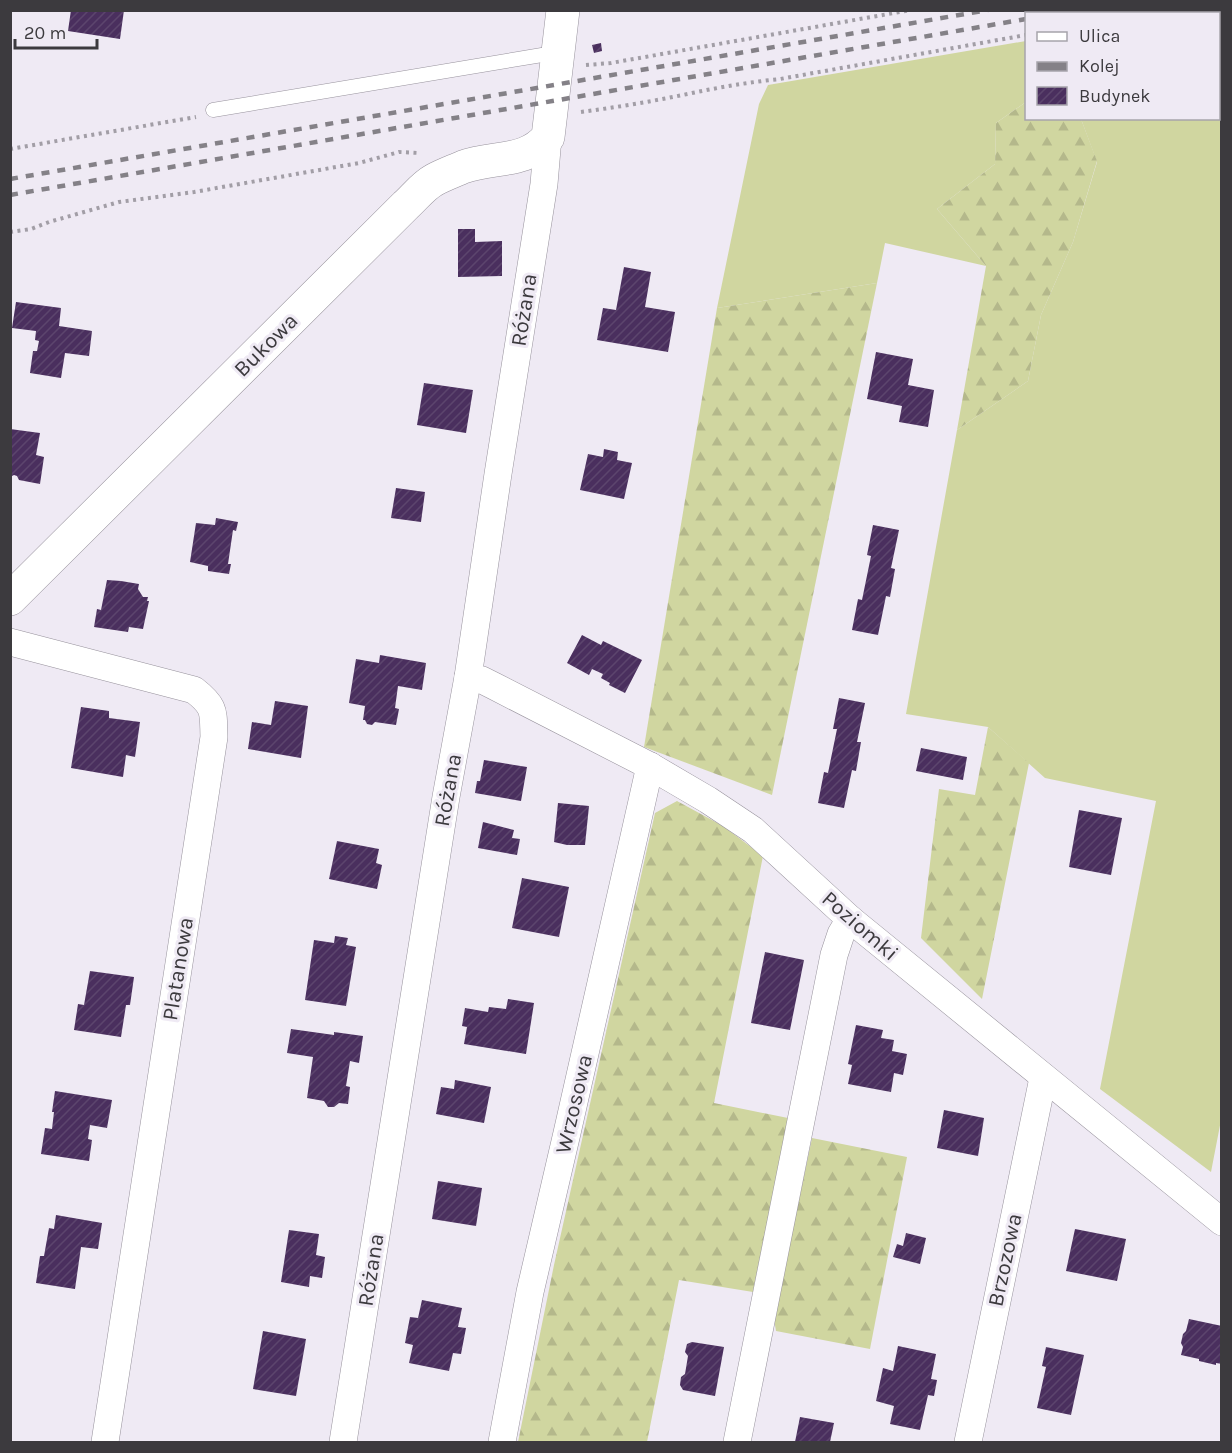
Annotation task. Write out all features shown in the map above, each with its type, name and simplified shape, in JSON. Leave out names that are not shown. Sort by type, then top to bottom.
[{"type":"street","points":[[550,127],[563,10]]},
{"type":"street","name":"Bukowa","points":[[10,599],[432,181],[466,166],[518,156],[540,146],[550,127]]},
{"type":"street","name":"Różana","points":[[343,1443],[446,797],[468,677],[544,184],[550,127]]},
{"type":"street","name":"Platanowa","points":[[10,642],[194,690],[207,699],[213,711],[214,737],[105,1443]]},
{"type":"street","name":"Poziomki","points":[[468,677],[482,680],[650,766],[753,830],[850,920],[1221,1222]]},
{"type":"street","name":"Wrzosowa","points":[[502,1443],[530,1292],[650,766]]},
{"type":"street","points":[[737,1443],[834,955],[841,934],[850,920]]},
{"type":"street","name":"Brzozowa","points":[[968,1443],[1043,1078]]},
{"type":"lane","points":[[213,110],[542,55],[558,56]]},
{"type":"path","points":[[558,56],[577,66],[611,63],[911,10]]},
{"type":"path","points":[[550,127],[653,101],[739,84],[780,80],[1025,35]]},
{"type":"path","points":[[10,149],[200,116],[213,110]]},
{"type":"path","points":[[10,232],[31,229],[119,202],[194,192],[359,163],[399,152],[433,154],[466,166]]},
{"type":"green space","points":[[1221,11],[1222,1115],[1211,1172],[1100,1089],[1156,801],[1045,778],[988,727],[906,714],[957,430],[1028,381],[1041,315],[1073,242],[1097,162],[1081,120],[1220,120],[1220,12],[1201,12]]},
{"type":"green space","points":[[1025,41],[1025,103],[996,123],[995,164],[937,209],[986,266],[885,243],[877,283],[717,308],[759,104],[768,85]]},
{"type":"green space","points":[[1025,103],[1025,120],[1081,120],[1097,161],[1073,242],[1041,315],[1028,381],[957,430],[986,266],[937,209],[995,164],[996,123]]},
{"type":"green space","points":[[877,283],[772,795],[644,747],[717,308]]},
{"type":"green space","points":[[988,727],[1029,763],[982,999],[921,938],[939,789],[975,795]]},
{"type":"green space","points":[[677,801],[723,826],[763,856],[714,1103],[788,1118],[753,1292],[679,1280],[647,1442],[518,1442],[554,1265],[655,813]]},
{"type":"green space","points":[[812,1138],[907,1157],[870,1349],[776,1331],[774,1319]]},
{"type":"building","points":[[71,10],[124,10],[120,39],[68,31]]},
{"type":"building","points":[[601,43],[602,51],[594,53],[592,45]]},
{"type":"building","points":[[458,229],[475,229],[475,242],[502,241],[502,276],[458,277]]},
{"type":"building","points":[[624,267],[651,272],[645,307],[675,312],[668,352],[597,340],[603,308],[616,310]]},
{"type":"building","points":[[16,302],[61,308],[59,326],[92,331],[89,356],[65,353],[61,378],[30,373],[33,351],[37,351],[39,341],[35,340],[36,331],[12,328]]},
{"type":"building","points":[[876,352],[913,359],[908,385],[934,390],[928,427],[899,422],[902,406],[867,399]]},
{"type":"building","points":[[424,383],[473,390],[466,433],[417,425]]},
{"type":"building","points":[[10,429],[40,433],[36,455],[44,457],[40,484],[19,480],[14,475],[10,477]]},
{"type":"building","points":[[604,449],[618,452],[617,460],[632,463],[624,499],[580,490],[588,454],[603,457]]},
{"type":"building","points":[[396,488],[425,492],[421,522],[391,518]]},
{"type":"building","points":[[216,518],[238,522],[236,531],[233,530],[228,564],[231,564],[229,574],[208,571],[208,566],[190,562],[196,523],[215,525]]},
{"type":"building","points":[[873,525],[899,530],[891,568],[895,569],[890,597],[886,596],[878,635],[852,630],[858,599],[862,600],[871,556],[867,555]]},
{"type":"building","points":[[107,580],[139,584],[138,589],[143,597],[148,597],[147,601],[149,601],[143,629],[129,627],[128,632],[94,627],[97,609],[101,610]]},
{"type":"building","points":[[582,635],[601,645],[603,641],[642,660],[625,693],[609,685],[610,683],[601,678],[603,674],[592,669],[589,675],[567,663]]},
{"type":"building","points":[[380,655],[426,663],[422,690],[398,686],[395,708],[399,709],[396,725],[375,722],[372,725],[367,724],[363,720],[365,706],[349,703],[356,659],[379,663]]},
{"type":"building","points":[[839,698],[865,703],[857,742],[861,742],[856,771],[852,770],[844,808],[818,803],[824,772],[828,773],[837,729],[833,729]]},
{"type":"building","points":[[275,701],[308,706],[301,758],[248,749],[252,722],[271,725]]},
{"type":"building","points":[[81,707],[109,711],[109,718],[140,722],[135,757],[126,755],[123,777],[71,768]]},
{"type":"building","points":[[921,748],[967,757],[963,780],[916,771]]},
{"type":"building","points":[[484,760],[527,767],[521,801],[475,793]]},
{"type":"building","points":[[558,803],[589,806],[585,845],[554,842]]},
{"type":"building","points":[[1079,810],[1122,818],[1111,875],[1069,867]]},
{"type":"building","points":[[483,822],[514,830],[512,838],[520,839],[517,855],[478,848]]},
{"type":"building","points":[[337,841],[379,849],[376,863],[382,865],[377,889],[329,879]]},
{"type":"building","points":[[522,878],[569,887],[559,937],[512,928]]},
{"type":"building","points":[[335,936],[348,938],[346,945],[356,947],[346,1006],[305,1000],[314,940],[334,943]]},
{"type":"building","points":[[765,952],[804,960],[790,1030],[751,1023]]},
{"type":"building","points":[[90,971],[134,977],[130,1005],[126,1005],[121,1037],[74,1030],[78,1004],[84,1005]]},
{"type":"building","points":[[508,999],[534,1003],[526,1054],[464,1044],[467,1027],[462,1026],[465,1008],[488,1012],[489,1007],[506,1009]]},
{"type":"building","points":[[856,1025],[883,1030],[881,1038],[894,1040],[892,1051],[907,1054],[903,1075],[894,1073],[891,1092],[848,1084],[852,1065],[848,1064]]},
{"type":"building","points":[[291,1029],[334,1035],[334,1032],[363,1036],[359,1063],[350,1061],[346,1086],[350,1087],[348,1104],[339,1103],[334,1107],[328,1107],[324,1101],[307,1098],[313,1057],[287,1053]]},
{"type":"building","points":[[455,1080],[491,1087],[484,1123],[436,1114],[441,1087],[454,1089]]},
{"type":"building","points":[[55,1091],[112,1100],[107,1128],[90,1125],[88,1139],[92,1140],[89,1161],[41,1154],[45,1128],[52,1129]]},
{"type":"building","points":[[944,1110],[984,1118],[978,1156],[937,1148]]},
{"type":"building","points":[[438,1181],[482,1188],[476,1226],[432,1219]]},
{"type":"building","points":[[56,1215],[102,1223],[98,1249],[81,1247],[75,1289],[36,1283],[40,1256],[44,1256],[49,1228],[54,1229]]},
{"type":"building","points":[[1075,1229],[1126,1239],[1117,1281],[1066,1271]]},
{"type":"building","points":[[289,1230],[319,1234],[316,1255],[325,1257],[322,1278],[310,1276],[309,1287],[281,1282]]},
{"type":"building","points":[[906,1233],[926,1238],[920,1264],[893,1257],[897,1244],[903,1246]]},
{"type":"building","points":[[422,1300],[462,1308],[458,1327],[466,1328],[461,1354],[453,1353],[449,1371],[409,1363],[413,1345],[405,1343],[410,1317],[418,1318]]},
{"type":"building","points":[[1189,1319],[1222,1326],[1222,1364],[1216,1363],[1216,1365],[1181,1355],[1183,1334]]},
{"type":"building","points":[[263,1331],[306,1339],[296,1396],[253,1389]]},
{"type":"building","points":[[692,1342],[724,1347],[715,1396],[683,1390],[680,1385],[681,1377],[685,1374],[687,1344]]},
{"type":"building","points":[[898,1346],[936,1354],[931,1379],[937,1380],[934,1396],[928,1395],[920,1430],[890,1424],[894,1406],[876,1401],[883,1368],[893,1371]]},
{"type":"building","points":[[1046,1347],[1084,1355],[1071,1415],[1037,1408],[1046,1367],[1042,1366]]},
{"type":"building","points":[[800,1417],[834,1423],[830,1442],[795,1442]]},
{"type":"railway","points":[[10,179],[988,10]]},
{"type":"railway","points":[[1068,12],[1076,10]]},
{"type":"railway","points":[[10,195],[1025,19]]}]
